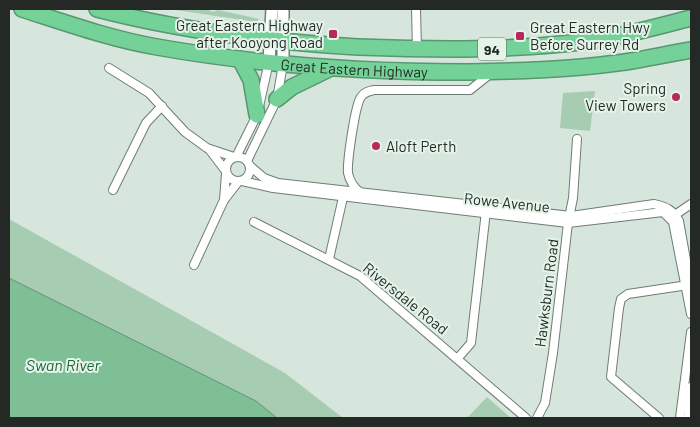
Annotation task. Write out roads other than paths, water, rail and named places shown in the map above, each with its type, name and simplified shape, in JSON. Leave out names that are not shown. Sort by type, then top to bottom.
[{"type":"highway","name":"Great Eastern Highway","points":[[22,9],[75,26],[155,47],[330,69],[400,72],[494,72],[615,64],[691,50]]},
{"type":"highway","name":"Great Eastern Highway","points":[[97,9],[150,15],[277,40],[417,50],[499,49],[596,40],[691,18]]},
{"type":"highway","points":[[240,59],[251,80],[257,115]]},
{"type":"highway","points":[[277,99],[292,87],[330,69]]},
{"type":"street","points":[[272,9],[277,40]]},
{"type":"street","points":[[194,265],[224,200],[240,181],[248,175],[248,164],[277,99],[277,40],[283,9]]},
{"type":"street","points":[[416,9],[417,50]]},
{"type":"street","points":[[224,200],[228,162],[235,157],[257,115],[276,63]]},
{"type":"street","points":[[109,68],[144,89],[162,106],[184,132],[207,148],[231,180],[240,181]]},
{"type":"street","points":[[361,192],[350,182],[348,171],[355,112],[364,92],[374,90],[470,90],[494,72]]},
{"type":"street","points":[[113,190],[146,123],[162,106]]},
{"type":"street","name":"Hawksburn Road","points":[[537,418],[545,403],[569,219],[577,139]]},
{"type":"street","points":[[207,148],[235,157],[248,164]]},
{"type":"street","name":"Rowe Avenue","points":[[248,164],[264,178],[278,183],[486,211],[569,219],[658,211],[673,216]]},
{"type":"street","name":"Rowe Avenue","points":[[240,181],[273,188],[344,193],[361,192],[486,211]]},
{"type":"street","points":[[328,259],[344,193]]},
{"type":"street","points":[[691,204],[673,216],[681,227],[691,314]]},
{"type":"street","points":[[458,358],[471,343],[486,211]]},
{"type":"street","name":"Riversdale Road","points":[[254,222],[360,276],[526,418]]},
{"type":"street","points":[[659,418],[611,377],[621,299],[628,294],[689,286]]},
{"type":"street","points":[[680,418],[691,332]]},
{"type":"street","points":[[688,418],[691,387]]},
{"type":"water","name":"Swan River","points":[[9,278],[256,401],[277,418],[9,418]]},
{"type":"place","name":"Great Eastern Highway after Kooyong Road","points":[[333,34]]},
{"type":"place","name":"Great Eastern Hwy Before Surrey Rd","points":[[520,36]]},
{"type":"place","name":"Spring View Towers","points":[[676,97]]},
{"type":"place","name":"Aloft Perth","points":[[376,146]]}]
